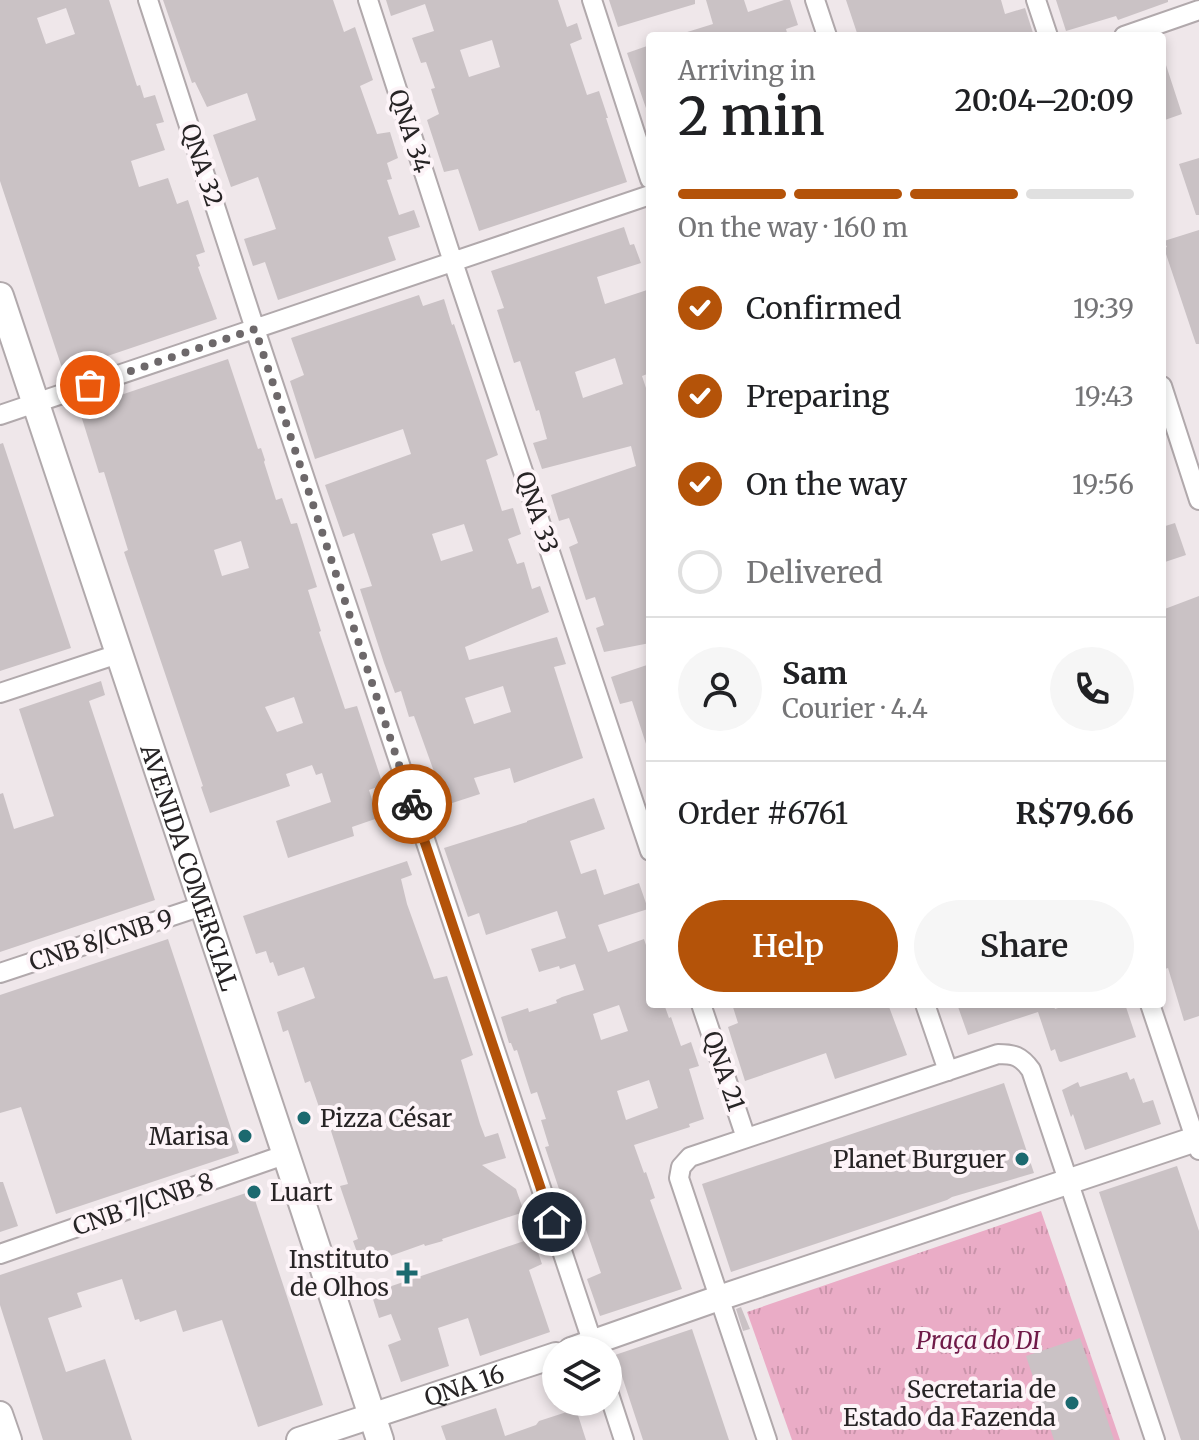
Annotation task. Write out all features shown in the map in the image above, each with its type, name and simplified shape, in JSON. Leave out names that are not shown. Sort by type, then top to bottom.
[{"type":"main road","name":"AVENIDA COMERCIAL","points":[[0,296],[376,1428]]},
{"type":"street","name":"QNA 32","points":[[148,0],[421,831],[582,1336]]},
{"type":"street","name":"QNA 34","points":[[368,0],[453,262]]},
{"type":"street","points":[[592,0],[646,167]]},
{"type":"street","points":[[815,0],[826,32]]},
{"type":"street","points":[[1036,0],[1047,32]]},
{"type":"street","points":[[1136,32],[1199,10]]},
{"type":"street","points":[[0,415],[646,196]]},
{"type":"street","name":"QNA 33","points":[[453,262],[646,839]]},
{"type":"street","points":[[1166,398],[1199,500]]},
{"type":"street","points":[[0,693],[118,654]]},
{"type":"street","name":"CNB 8/CNB 9","points":[[0,973],[202,906]]},
{"type":"street","name":"QNA 21","points":[[702,1008],[746,1138]]},
{"type":"street","points":[[926,1008],[948,1071]]},
{"type":"street","points":[[618,1336],[719,1298],[1068,1181],[1198,1142],[1151,1008]]},
{"type":"street","points":[[767,1440],[679,1178],[681,1167],[690,1157],[998,1054],[1013,1054],[1023,1058],[1031,1070],[1155,1440]]},
{"type":"street","name":"CNB 7/CNB 8","points":[[0,1254],[287,1154]]},
{"type":"street","name":"QNA 16","points":[[299,1440],[376,1428],[542,1361]]},
{"type":"street","points":[[0,1414],[9,1440]]},
{"type":"street","points":[[616,1416],[624,1440]]},
{"type":"green space","name":"Praça do DI","points":[[1041,1211],[1120,1440],[792,1440],[747,1312]]},
{"type":"building","points":[[0,0],[109,0],[137,86],[140,85],[144,98],[155,95],[164,122],[156,124],[165,150],[131,161],[139,187],[168,178],[177,204],[188,200],[205,252],[196,255],[198,267],[217,319],[63,371],[0,181]],"holes":[[[66,8],[75,34],[46,44],[37,18]]]},
{"type":"building","points":[[163,0],[333,0],[344,32],[355,27],[373,80],[360,86],[377,134],[390,132],[398,158],[387,163],[392,179],[387,180],[399,215],[414,210],[420,227],[388,237],[396,260],[278,300],[265,262],[253,266],[244,239],[276,229],[258,177],[231,187],[213,135],[256,120],[247,93],[207,107],[195,82],[192,83]]},
{"type":"building","points":[[386,0],[558,0],[567,27],[577,23],[582,39],[570,44],[587,95],[599,91],[627,182],[479,231],[458,169],[444,172],[427,120],[439,114],[431,89],[435,88],[426,62],[421,63],[412,38],[434,31],[425,4],[391,16]],"holes":[[[492,40],[500,67],[469,77],[460,50]]]},
{"type":"building","points":[[609,0],[695,0],[695,4],[618,27]]},
{"type":"building","points":[[706,0],[744,0],[748,12],[790,0],[798,25],[786,29],[787,32],[687,32],[713,24]]},
{"type":"building","points":[[846,0],[1001,0],[1005,14],[1025,8],[1033,32],[857,32]]},
{"type":"building","points":[[1056,0],[1168,2],[1118,20],[1116,16],[1066,31]]},
{"type":"building","points":[[646,46],[646,108],[627,53]]},
{"type":"building","points":[[1166,65],[1182,114],[1166,120]]},
{"type":"building","points":[[1199,158],[1199,215],[1196,215],[1179,164]]},
{"type":"building","points":[[624,227],[630,245],[634,244],[641,263],[597,277],[605,304],[646,290],[646,374],[642,376],[646,388],[646,644],[604,652],[596,628],[604,625],[595,597],[586,600],[569,547],[578,543],[569,518],[559,521],[551,495],[636,466],[631,446],[542,469],[533,443],[547,439],[520,361],[514,363],[497,310],[504,308],[491,271]],"holes":[[[615,358],[623,384],[583,398],[575,372]]]},
{"type":"building","points":[[1199,230],[1199,344],[1196,344],[1166,254],[1166,240]]},
{"type":"building","points":[[419,295],[423,306],[444,299],[498,455],[486,460],[502,511],[513,508],[521,534],[508,539],[517,564],[524,562],[532,589],[540,586],[549,612],[465,647],[469,660],[557,637],[566,664],[554,667],[583,758],[514,783],[510,768],[474,778],[480,794],[446,805],[414,716],[409,717],[401,691],[395,693],[384,663],[360,589],[372,586],[354,533],[343,537],[325,485],[411,454],[403,429],[315,459],[290,381],[304,375],[291,338]],"holes":[[[464,524],[473,551],[441,561],[432,534]],[[503,686],[511,712],[474,724],[465,698]]]},
{"type":"building","points":[[228,359],[258,449],[261,448],[276,500],[282,498],[291,524],[297,523],[317,587],[308,590],[345,709],[357,706],[383,785],[369,790],[378,818],[352,827],[354,836],[288,858],[276,821],[331,802],[322,773],[316,775],[312,765],[286,774],[290,786],[210,813],[124,552],[128,550],[104,472],[99,473],[79,409]],"holes":[[[241,541],[249,568],[222,576],[214,550]],[[294,697],[303,723],[277,732],[265,707]]]},
{"type":"building","points":[[3,443],[71,648],[0,671],[0,444]]},
{"type":"building","points":[[1175,523],[1186,555],[1166,562],[1166,526]]},
{"type":"building","points":[[1199,596],[1199,1016],[1184,1021],[1166,969],[1166,608]]},
{"type":"building","points":[[646,665],[646,744],[632,701],[620,704],[611,677]]},
{"type":"building","points":[[101,681],[105,695],[89,701],[155,900],[0,952],[0,794],[3,793],[14,829],[54,816],[19,709]]},
{"type":"building","points":[[594,798],[605,829],[570,841],[581,874],[596,869],[604,895],[639,883],[646,903],[646,910],[598,925],[608,952],[644,939],[646,1008],[665,1008],[681,1046],[691,1042],[699,1066],[689,1069],[704,1119],[689,1124],[690,1127],[634,1145],[655,1198],[650,1200],[682,1289],[600,1316],[587,1279],[601,1273],[583,1221],[571,1225],[545,1147],[549,1146],[541,1120],[546,1119],[537,1092],[531,1094],[517,1050],[514,1051],[509,1043],[501,1017],[557,1003],[556,1000],[562,997],[584,990],[575,964],[539,972],[531,949],[566,938],[557,911],[486,935],[479,913],[468,917],[444,848]],"holes":[[[619,1005],[628,1031],[601,1040],[593,1014]],[[649,1080],[658,1108],[626,1120],[617,1091]]]},
{"type":"building","points":[[407,861],[412,875],[401,879],[407,904],[434,979],[447,976],[473,1055],[461,1060],[480,1124],[485,1137],[498,1133],[506,1158],[482,1165],[516,1189],[524,1212],[362,1266],[353,1241],[358,1239],[340,1186],[348,1184],[323,1106],[319,1107],[310,1081],[305,1083],[288,1030],[283,1032],[277,1012],[315,998],[304,967],[278,976],[266,951],[256,954],[243,916]]},
{"type":"building","points":[[168,939],[239,1153],[56,1214],[21,1107],[0,1113],[0,995]]},
{"type":"building","points":[[733,1008],[889,1008],[907,1055],[835,1079],[826,1053],[745,1081],[728,1027],[738,1023]]},
{"type":"building","points":[[958,1008],[1126,1008],[1136,1037],[1061,1062],[1055,1049],[1051,1051],[1038,1012],[968,1035]]},
{"type":"building","points":[[1127,1072],[1130,1080],[1134,1078],[1143,1103],[1153,1100],[1161,1124],[1085,1150],[1062,1090],[1078,1082],[1080,1087]]},
{"type":"building","points":[[1004,1083],[1034,1173],[952,1197],[731,1272],[702,1184]]},
{"type":"building","points":[[1177,1166],[1199,1231],[1199,1440],[1181,1440],[1099,1192]]},
{"type":"building","points":[[0,1182],[3,1182],[18,1226],[0,1232]]},
{"type":"building","points":[[252,1191],[323,1405],[258,1427],[222,1320],[183,1332],[176,1310],[140,1322],[139,1319],[135,1320],[122,1279],[77,1293],[82,1307],[48,1318],[66,1372],[105,1359],[132,1440],[43,1440],[0,1305],[0,1275]]},
{"type":"building","points":[[533,1238],[542,1264],[529,1270],[550,1332],[480,1356],[468,1318],[438,1328],[449,1366],[401,1382],[388,1345],[401,1340],[391,1314],[379,1318],[371,1293]]},
{"type":"building","points":[[741,1307],[750,1329],[743,1331],[736,1309]]},
{"type":"building","points":[[692,1329],[729,1440],[643,1440],[622,1376],[622,1353]]},
{"type":"building","name":"Secretaria de Estado da Fazenda","points":[[1080,1338],[1114,1440],[1054,1440],[1026,1356]]},
{"type":"building","points":[[496,1408],[505,1436],[554,1416],[578,1416],[586,1440],[446,1440],[441,1426]]},
{"type":"way so far","points":[[90,385],[255,329],[412,804]]},
{"type":"place","name":"Pizza César","points":[[304,1118]]},
{"type":"place","name":"Marisa","points":[[245,1136]]},
{"type":"place","name":"Planet Burguer","points":[[1022,1159]]},
{"type":"place","name":"Luart","points":[[254,1192]]},
{"type":"place","name":"Instituto de Olhos","points":[[407,1273]]},
{"type":"place","name":"Secretaria de Estado da Fazenda","points":[[1072,1403]]},
{"type":"route","points":[[412,804],[552,1222]]}]
